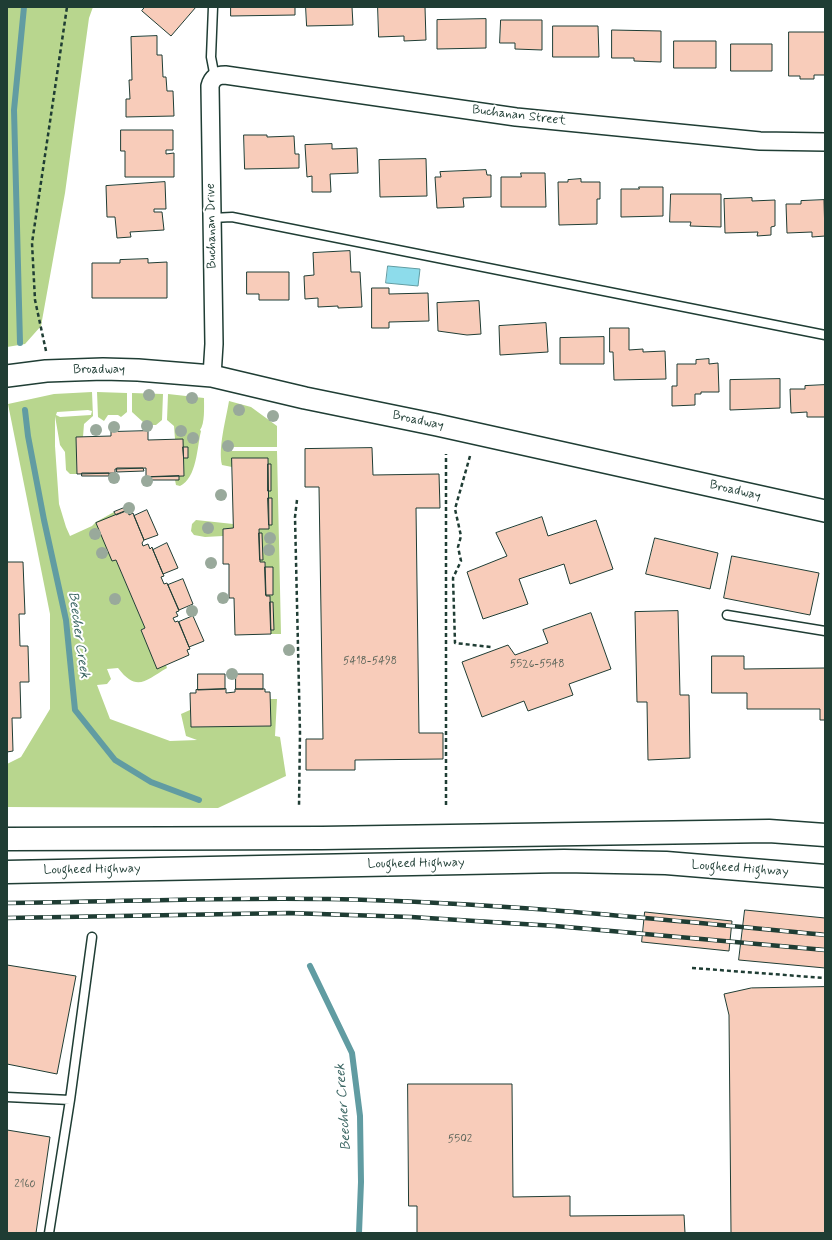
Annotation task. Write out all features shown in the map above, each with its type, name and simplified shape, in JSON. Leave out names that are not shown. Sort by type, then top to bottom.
[{"type":"main road","points":[[7,840],[299,838],[769,831],[825,835]]},
{"type":"main road","name":"Lougheed Highway","points":[[7,872],[564,861],[666,863],[825,876]]},
{"type":"street","name":"Buchanan Street","points":[[215,78],[219,75],[225,75],[516,117],[760,141],[825,142]]},
{"type":"street","name":"Buchanan Drive","points":[[212,376],[214,344],[210,86],[211,81],[215,78]]},
{"type":"street","name":"Broadway","points":[[7,376],[46,371],[102,369],[138,370],[212,376],[305,398],[825,511]]},
{"type":"lane","points":[[212,7],[211,57],[215,78]]},
{"type":"lane","points":[[212,218],[232,217],[825,335]]},
{"type":"lane","points":[[728,615],[825,631]]},
{"type":"lane","points":[[49,1233],[70,1100],[92,938]]},
{"type":"lane","points":[[7,1097],[70,1100]]},
{"type":"path","points":[[46,371],[46,353],[35,300],[32,243],[67,7]]},
{"type":"path","points":[[446,454],[446,805]]},
{"type":"path","points":[[470,456],[455,509],[461,536],[458,547],[461,561],[453,578],[455,643],[491,647]]},
{"type":"path","points":[[297,500],[295,516],[300,733],[299,807]]},
{"type":"path","points":[[692,968],[825,978]]},
{"type":"green space","points":[[7,7],[93,7],[89,18],[65,193],[41,326],[25,344],[7,347]]},
{"type":"green space","points":[[92,392],[93,416],[84,424],[83,437],[76,437],[77,474],[70,474],[66,470],[65,452],[60,445],[55,416],[55,446],[59,504],[66,527],[70,536],[92,526],[96,522],[114,512],[116,515],[112,561],[116,560],[145,628],[141,630],[157,668],[166,665],[167,668],[142,682],[131,680],[118,668],[107,669],[111,679],[107,684],[97,685],[110,719],[170,741],[197,740],[186,736],[181,714],[190,710],[191,727],[270,726],[270,699],[277,699],[275,736],[280,737],[286,776],[218,808],[7,807],[7,764],[21,757],[50,709],[50,614],[8,404],[54,394]],"holes":[[[92,411],[91,415],[60,417],[56,415],[57,412]]]},
{"type":"green space","points":[[97,392],[127,393],[127,412],[121,417],[118,415],[108,415],[104,421],[98,417]]},
{"type":"green space","points":[[132,393],[163,394],[162,420],[156,425],[151,425],[150,422],[143,422],[132,412]]},
{"type":"green space","points":[[168,394],[204,398],[203,420],[195,462],[190,476],[186,482],[180,486],[176,485],[175,480],[179,480],[179,476],[184,476],[184,458],[188,458],[188,447],[183,447],[183,439],[175,439],[174,426],[167,420]]},
{"type":"green space","points":[[229,401],[251,407],[277,426],[277,447],[226,447],[224,450],[277,451],[281,634],[271,634],[270,596],[266,596],[265,562],[260,562],[259,529],[268,529],[232,458],[232,467],[222,465],[221,450]]},
{"type":"green space","points":[[196,520],[233,524],[233,528],[223,529],[223,536],[205,537],[194,535],[191,531],[192,524]]},
{"type":"water","points":[[388,266],[420,269],[418,286],[386,283]]},
{"type":"building","points":[[145,7],[196,7],[171,36],[142,11]]},
{"type":"building","points":[[231,7],[295,7],[295,15],[231,16]]},
{"type":"building","points":[[306,7],[352,7],[353,25],[307,26]]},
{"type":"building","points":[[378,7],[425,7],[426,40],[404,41],[404,36],[379,37]]},
{"type":"building","points":[[486,19],[486,48],[437,49],[437,20]]},
{"type":"building","points":[[501,20],[542,20],[542,50],[515,49],[515,43],[500,43]]},
{"type":"building","points":[[553,26],[598,26],[599,57],[553,57]]},
{"type":"building","points":[[612,30],[661,31],[661,62],[634,61],[634,58],[612,58]]},
{"type":"building","points":[[789,32],[825,32],[825,75],[814,75],[814,79],[800,79],[800,76],[789,76]]},
{"type":"building","points":[[157,36],[157,55],[162,55],[163,77],[166,77],[167,91],[173,91],[174,116],[126,117],[126,99],[130,99],[129,80],[132,80],[131,37]]},
{"type":"building","points":[[674,41],[716,41],[716,68],[674,68]]},
{"type":"building","points":[[731,44],[772,44],[772,71],[731,71]]},
{"type":"building","points":[[121,130],[173,130],[173,150],[166,150],[166,154],[174,153],[174,177],[125,177],[125,151],[121,151]]},
{"type":"building","points":[[244,135],[267,135],[267,137],[294,136],[295,154],[299,154],[299,168],[245,169]]},
{"type":"building","points":[[332,144],[332,149],[357,148],[358,173],[330,174],[331,192],[312,192],[312,176],[307,177],[305,145]]},
{"type":"building","points":[[426,159],[427,196],[380,197],[379,160]]},
{"type":"building","points":[[486,170],[487,175],[491,175],[491,197],[463,198],[464,207],[437,208],[435,177],[441,177],[440,172]]},
{"type":"building","points":[[521,173],[545,173],[546,207],[501,207],[501,177],[521,177]]},
{"type":"building","points":[[581,179],[581,182],[600,182],[600,199],[597,199],[597,224],[559,225],[558,182],[568,182],[568,180]]},
{"type":"building","points":[[165,182],[166,209],[154,209],[154,212],[162,212],[164,230],[130,232],[131,237],[117,238],[115,217],[107,217],[106,186]]},
{"type":"building","points":[[639,187],[663,187],[663,216],[621,217],[621,189],[639,189]]},
{"type":"building","points":[[671,194],[721,194],[721,227],[690,226],[691,222],[670,222]]},
{"type":"building","points":[[752,198],[752,201],[775,200],[775,226],[771,227],[771,235],[757,236],[758,232],[725,233],[724,199]]},
{"type":"building","points":[[824,200],[825,236],[812,237],[812,232],[787,233],[786,204],[801,204],[801,201]]},
{"type":"building","points":[[350,251],[351,272],[360,272],[362,307],[318,307],[318,298],[305,299],[304,276],[314,275],[313,253]]},
{"type":"building","points":[[148,259],[148,263],[167,262],[167,298],[92,298],[92,263],[120,263],[120,260]]},
{"type":"building","points":[[247,272],[289,272],[289,300],[259,300],[259,294],[247,294]]},
{"type":"building","points":[[372,288],[389,288],[389,294],[428,293],[429,321],[389,322],[389,328],[372,328]]},
{"type":"building","points":[[479,301],[481,334],[467,335],[438,331],[437,303]]},
{"type":"building","points":[[546,323],[548,352],[500,355],[499,326]]},
{"type":"building","points":[[610,328],[629,328],[629,350],[643,349],[643,352],[665,351],[666,379],[614,380],[613,352],[610,352]]},
{"type":"building","points":[[604,337],[604,364],[560,364],[560,338]]},
{"type":"building","points":[[709,359],[709,364],[718,363],[719,392],[701,392],[701,394],[695,394],[695,405],[672,406],[672,386],[677,386],[677,364],[696,364],[696,360]]},
{"type":"building","points":[[780,379],[780,408],[730,410],[730,380]]},
{"type":"building","points":[[825,385],[825,417],[807,417],[807,412],[791,413],[790,389],[805,389],[805,386]]},
{"type":"building","points":[[148,431],[148,440],[183,439],[184,476],[146,477],[146,468],[115,469],[115,473],[77,474],[76,437],[111,436],[111,432]]},
{"type":"building","points":[[183,447],[188,447],[188,458],[184,458]]},
{"type":"building","points":[[372,448],[373,475],[439,474],[440,508],[416,508],[419,733],[443,733],[443,759],[355,760],[355,770],[306,770],[306,739],[323,739],[319,487],[305,487],[305,449]]},
{"type":"building","points":[[232,458],[268,458],[269,529],[259,529],[260,562],[265,562],[266,596],[270,596],[271,634],[235,635],[234,598],[229,598],[229,564],[223,564],[223,529],[233,528]]},
{"type":"building","points":[[268,464],[271,464],[271,491],[268,491]]},
{"type":"building","points":[[117,468],[143,468],[144,471],[117,472]]},
{"type":"building","points":[[82,473],[109,473],[109,476],[82,476]]},
{"type":"building","points":[[179,476],[179,480],[151,480],[151,477]]},
{"type":"building","points":[[268,498],[272,498],[272,525],[269,525]]},
{"type":"building","points":[[124,508],[126,511],[116,515],[114,512]]},
{"type":"building","points":[[128,510],[129,515],[133,513],[144,540],[142,543],[143,546],[148,544],[150,549],[152,547],[164,576],[161,577],[164,584],[167,583],[179,611],[176,612],[178,616],[173,618],[175,622],[178,621],[190,649],[187,650],[189,655],[157,669],[141,630],[145,628],[116,560],[112,561],[96,523]]},
{"type":"building","points":[[147,510],[158,535],[144,540],[134,516]]},
{"type":"building","points":[[542,517],[548,536],[596,520],[613,569],[570,584],[564,564],[519,579],[528,604],[483,619],[467,572],[507,556],[496,533]]},
{"type":"building","points":[[259,533],[262,533],[263,560],[260,560]]},
{"type":"building","points":[[655,538],[718,553],[710,589],[646,574]]},
{"type":"building","points":[[167,543],[178,568],[163,574],[153,550]]},
{"type":"building","points":[[732,556],[819,573],[810,615],[724,598]]},
{"type":"building","points":[[7,562],[23,562],[25,614],[19,614],[20,646],[28,646],[29,682],[20,682],[21,718],[12,718],[13,751],[7,752]]},
{"type":"building","points":[[265,567],[273,567],[273,595],[266,595]]},
{"type":"building","points":[[183,579],[193,604],[179,610],[168,585]]},
{"type":"building","points":[[270,602],[273,602],[274,630],[271,630]]},
{"type":"building","points":[[678,611],[680,695],[689,695],[690,758],[648,760],[647,702],[637,702],[635,612]]},
{"type":"building","points":[[591,613],[611,669],[569,684],[573,695],[528,711],[524,701],[482,717],[462,662],[508,645],[515,655],[548,643],[543,630]]},
{"type":"building","points":[[193,616],[204,641],[189,647],[179,622]]},
{"type":"building","points":[[712,656],[744,656],[744,669],[825,668],[825,720],[820,720],[820,709],[747,709],[747,693],[712,693]]},
{"type":"building","points":[[198,674],[225,674],[225,689],[198,690]]},
{"type":"building","points":[[236,674],[263,674],[263,689],[236,689]]},
{"type":"building","points":[[226,689],[226,693],[235,692],[235,689],[265,689],[265,692],[270,692],[271,726],[191,727],[190,693],[196,693],[196,690]]},
{"type":"building","points":[[745,910],[825,918],[825,968],[739,960]]},
{"type":"building","points":[[645,912],[732,921],[729,951],[642,942]]},
{"type":"building","points":[[7,965],[76,976],[57,1074],[7,1064]]},
{"type":"building","points":[[825,987],[825,1233],[731,1233],[729,1015],[724,994],[751,988]]},
{"type":"building","points":[[408,1084],[512,1084],[513,1197],[570,1196],[570,1216],[684,1215],[685,1233],[417,1233],[417,1206],[409,1206]]},
{"type":"building","points":[[7,1130],[50,1137],[36,1233],[7,1233]]},
{"type":"waterway","name":"Beecher Creek","points":[[20,343],[14,110],[24,7]]},
{"type":"waterway","name":"Beecher Creek","points":[[25,410],[28,436],[44,520],[66,620],[75,710],[115,760],[151,782],[199,800]]},
{"type":"waterway","name":"Beecher Creek","points":[[310,966],[352,1053],[360,1116],[361,1182],[359,1233]]},
{"type":"railway","points":[[7,903],[248,899],[390,901],[515,907],[825,935]]},
{"type":"railway","points":[[7,918],[289,913],[411,917],[555,926],[825,950]]}]
